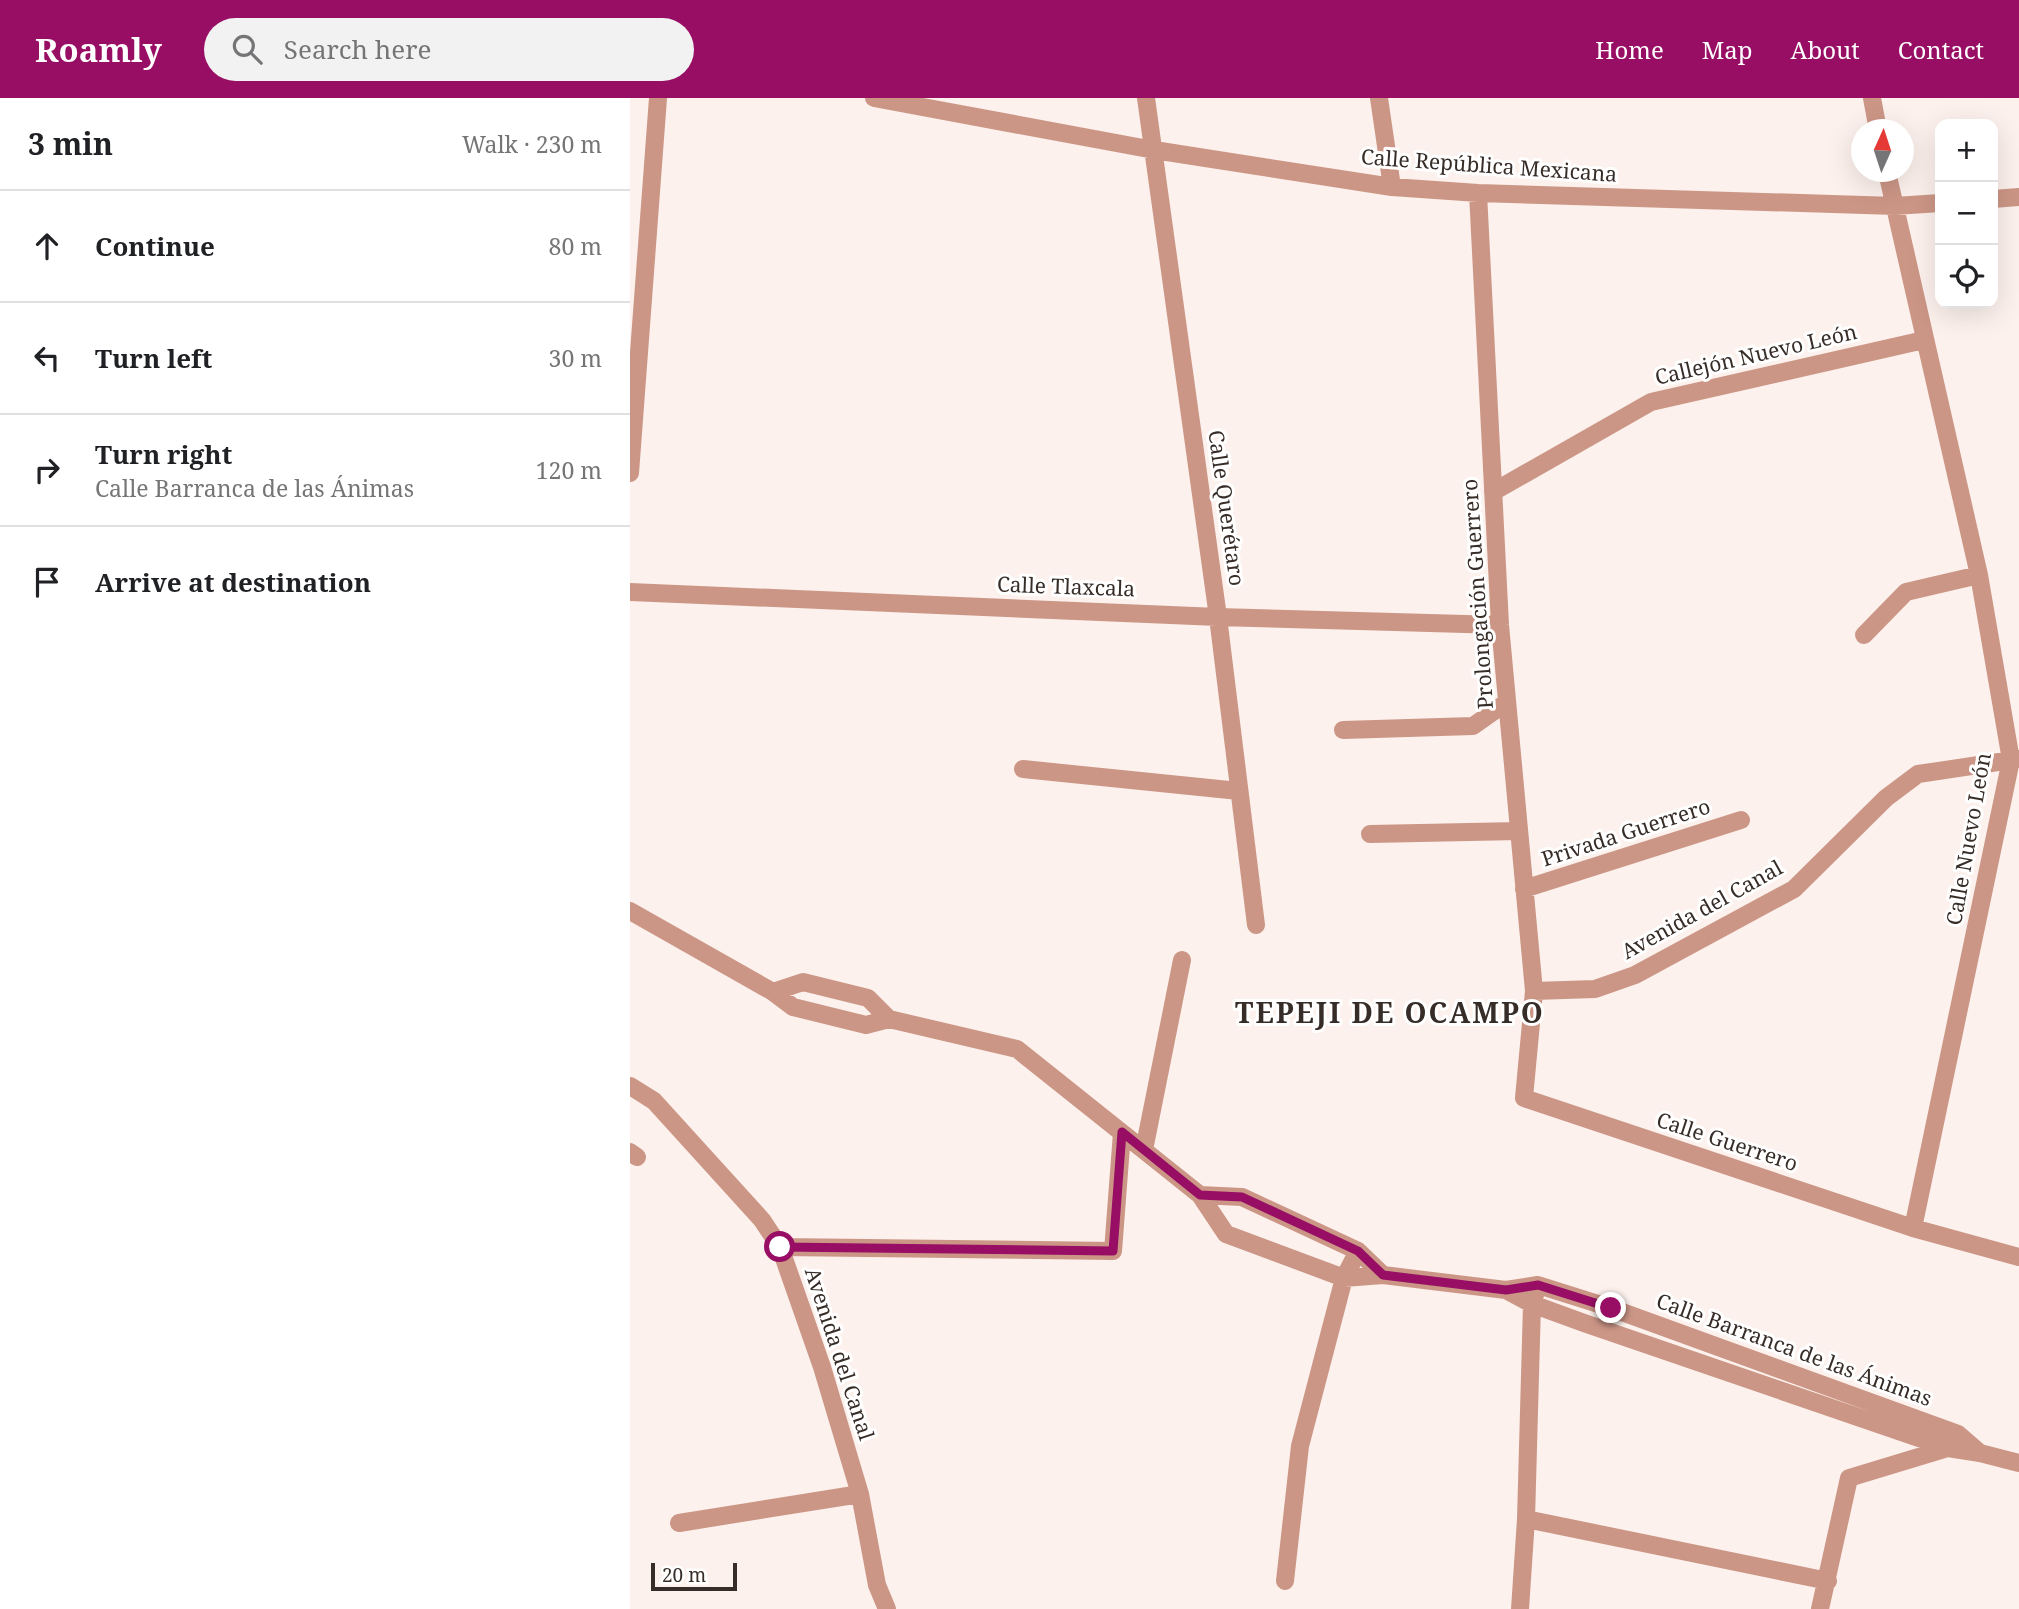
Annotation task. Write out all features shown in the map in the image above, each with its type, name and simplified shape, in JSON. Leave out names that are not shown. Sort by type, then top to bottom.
[{"type":"street","points":[[630,473],[658,98]]},
{"type":"street","name":"Calle República Mexicana","points":[[874,98],[1154,150],[1392,187],[1478,193],[1895,206],[1935,203]]},
{"type":"street","name":"Calle Querétaro","points":[[1146,98],[1218,617],[1256,925]]},
{"type":"street","points":[[1378,98],[1392,187]]},
{"type":"street","points":[[1872,98],[1876,119]]},
{"type":"street","name":"Calle Nuevo León","points":[[1889,182],[1979,575],[2015,759],[1913,1228]]},
{"type":"street","name":"Prolongación Guerrero","points":[[1478,193],[1500,625],[1534,991]]},
{"type":"street","points":[[1998,199],[2019,197]]},
{"type":"street","name":"Callejón Nuevo León","points":[[1493,492],[1651,402],[1924,340]]},
{"type":"street","points":[[1864,635],[1906,592],[1979,575]]},
{"type":"street","name":"Calle Tlaxcala","points":[[630,592],[1218,617],[1500,625]]},
{"type":"street","points":[[1343,730],[1474,726],[1507,702]]},
{"type":"street","name":"Avenida del Canal","points":[[1534,991],[1595,989],[1635,975],[1794,889],[1886,799],[1917,774],[2015,759]]},
{"type":"street","points":[[1023,769],[1239,791]]},
{"type":"street","name":"Privada Guerrero","points":[[1524,889],[1741,820]]},
{"type":"street","points":[[1370,834],[1519,831]]},
{"type":"street","name":"Calle Barranca de las Ánimas","points":[[630,911],[773,992],[793,1007],[866,1025],[889,1019],[1017,1049],[1200,1195],[1226,1234],[1344,1278],[1383,1275],[1506,1290],[1538,1285],[1701,1340],[1980,1452],[2019,1463]]},
{"type":"street","points":[[1143,1150],[1182,960]]},
{"type":"street","name":"Calle Barranca de las Ánimas","points":[[773,992],[803,982],[829,988],[868,998],[889,1019]]},
{"type":"street","name":"Calle Guerrero","points":[[1534,991],[1524,1098],[1913,1228],[2019,1256]]},
{"type":"street","name":"Avenida del Canal","points":[[630,1086],[654,1101],[762,1220],[780,1247],[822,1367],[860,1494],[877,1585],[887,1609]]},
{"type":"street","points":[[780,1247],[1113,1251],[1122,1132]]},
{"type":"street","points":[[1200,1195],[1242,1197],[1358,1251],[1383,1275]]},
{"type":"street","points":[[1285,1581],[1300,1446],[1344,1278],[1358,1251]]},
{"type":"street","points":[[1520,1609],[1526,1519],[1532,1304],[1538,1285]]},
{"type":"street","name":"Calle Barranca de las Ánimas","points":[[1506,1290],[1532,1304],[1694,1360],[1953,1441]]},
{"type":"street","points":[[1694,1360],[1701,1340]]},
{"type":"street","points":[[1820,1609],[1849,1478],[1953,1441]]},
{"type":"street","points":[[679,1523],[860,1494]]},
{"type":"street","points":[[1526,1519],[1828,1581]]},
{"type":"district","name":"TEPEJI DE OCAMPO","points":[[1390,1013]]},
{"type":"route","points":[[780,1247],[1113,1251],[1122,1132],[1200,1195],[1242,1197],[1358,1251],[1383,1275],[1506,1290],[1538,1285],[1611,1308]]}]
